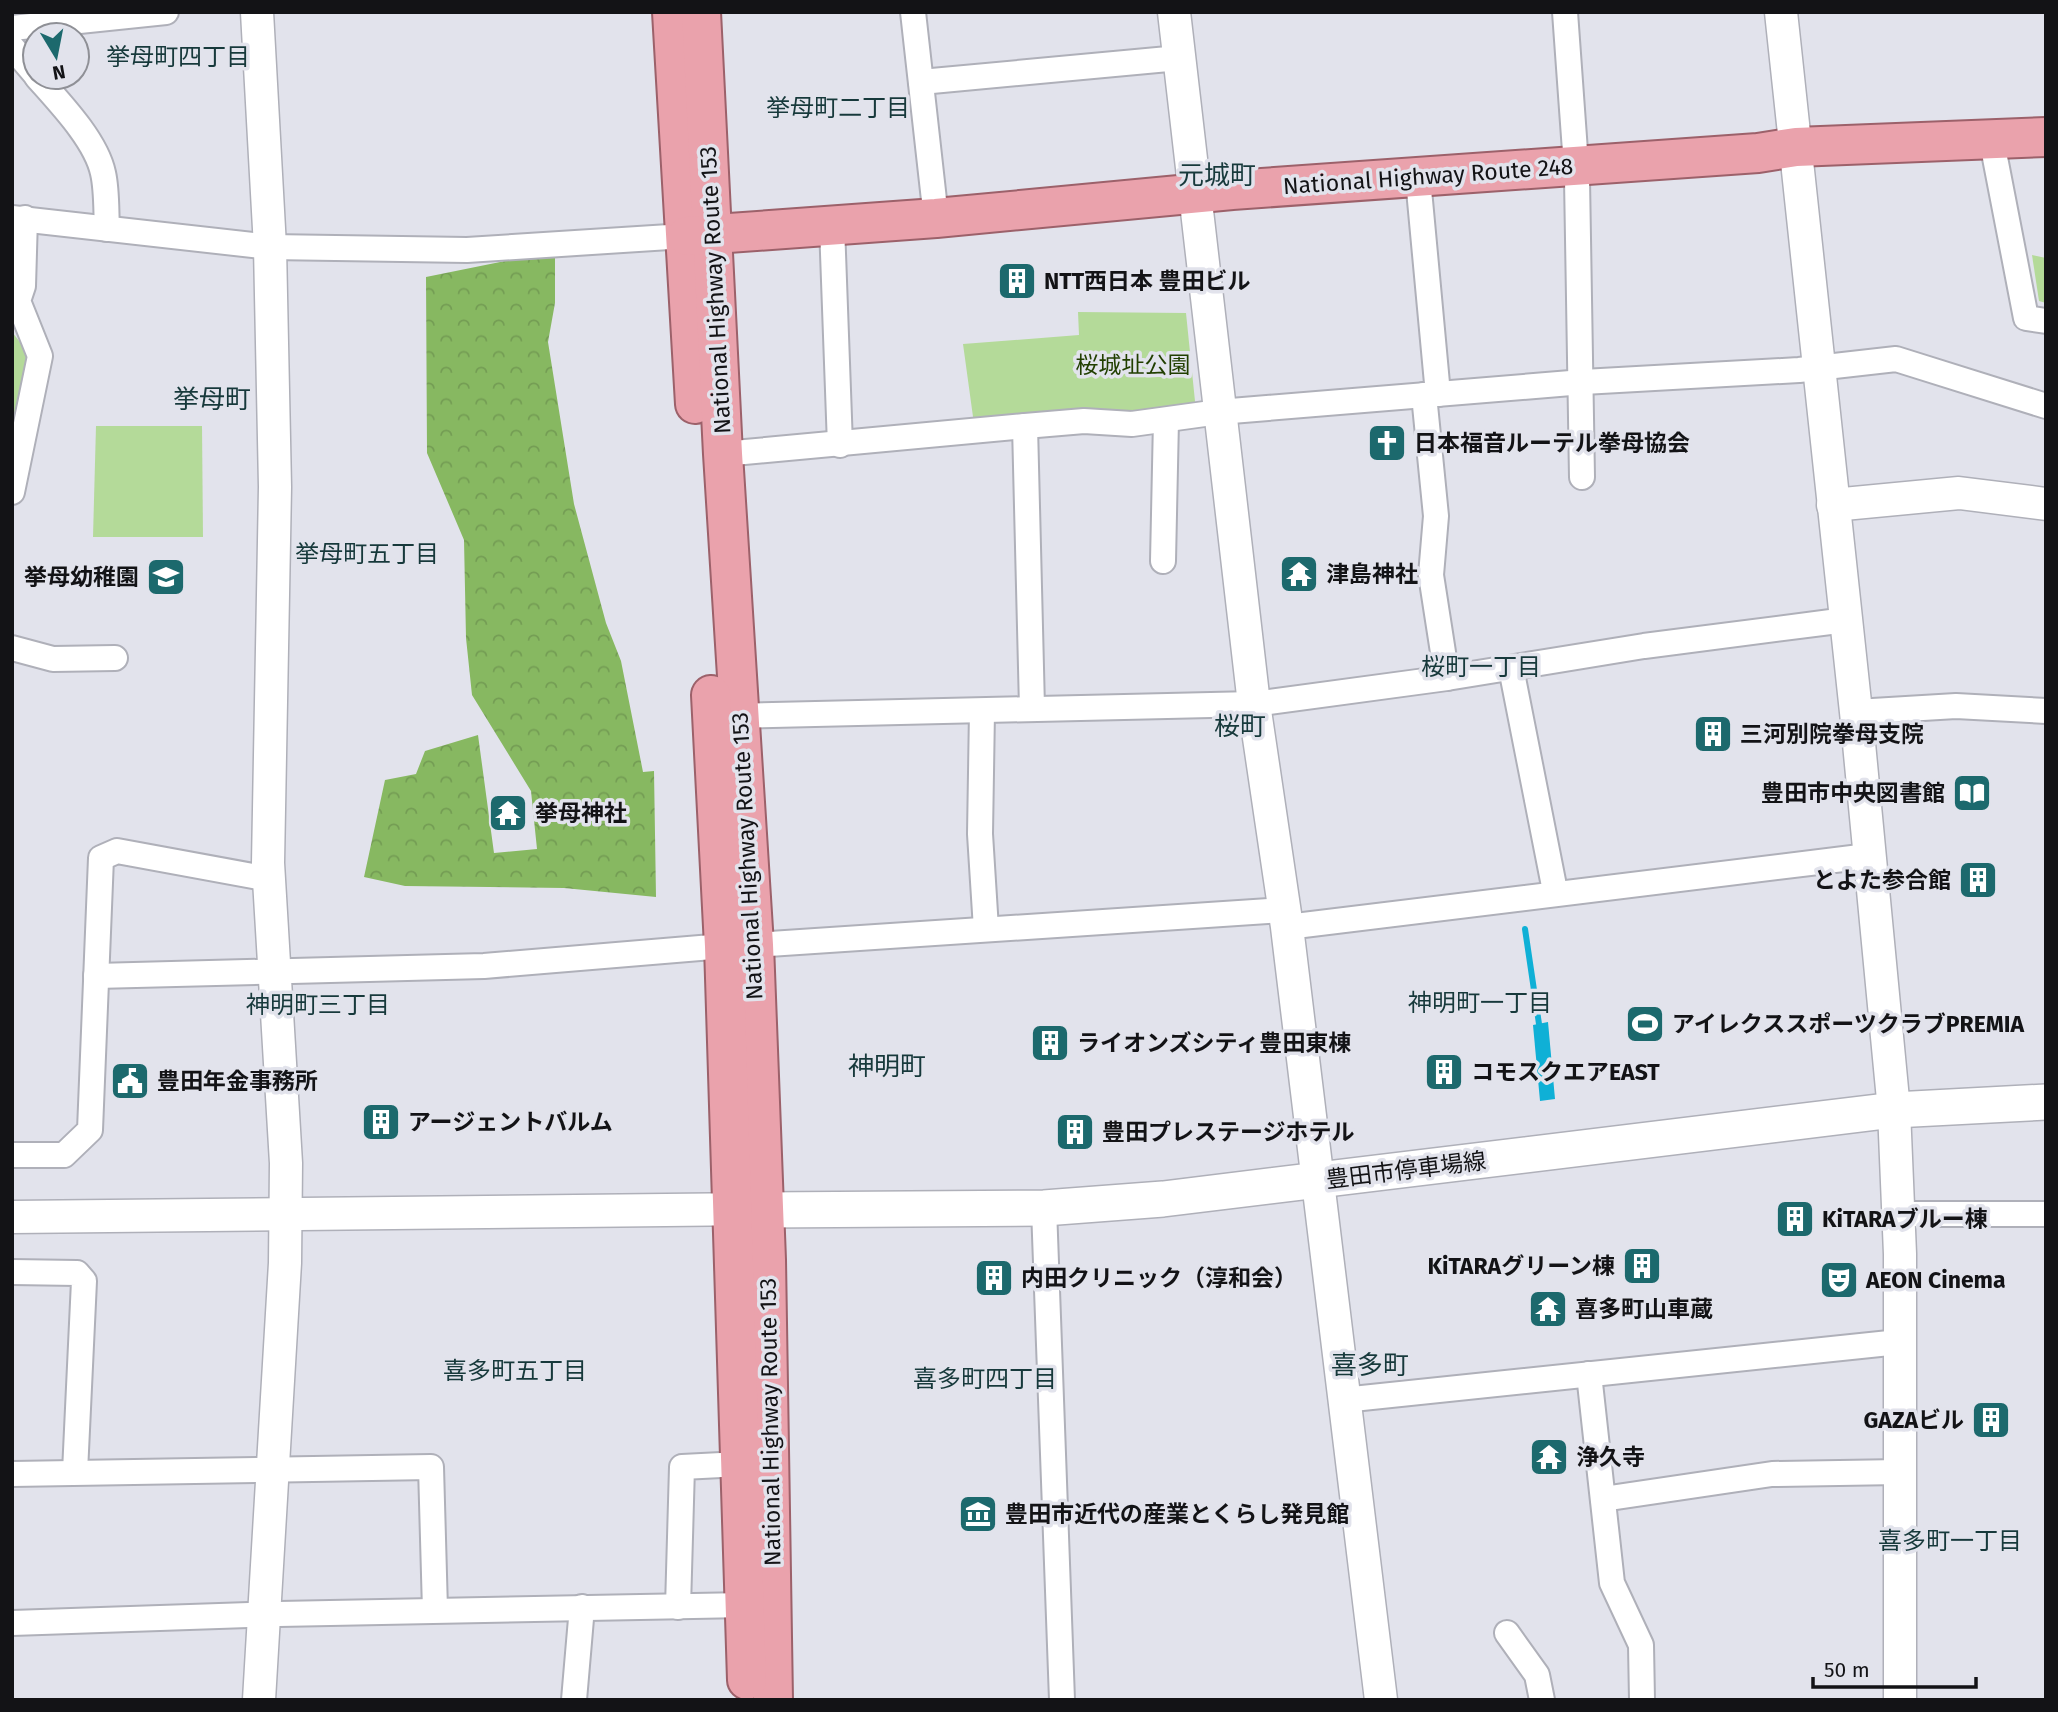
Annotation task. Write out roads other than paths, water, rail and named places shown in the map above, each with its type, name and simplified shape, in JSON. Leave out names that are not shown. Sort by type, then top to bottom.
[{"type":"highway","name":"National Highway Route 153","points":[[672,12],[700,236],[723,454],[725,716]]},
{"type":"highway","name":"National Highway Route 153","points":[[701,12],[700,236],[739,945],[773,1700]]},
{"type":"highway","name":"National Highway Route 248","points":[[700,236],[936,218],[1197,193],[1758,153],[1796,147],[1991,136],[2046,137]]},
{"type":"highway","name":"National Highway Route 153","points":[[748,1700],[741,1464],[749,1209]]},
{"type":"main road","name":"豊田市停車場線","points":[[749,1209],[1044,1208],[1317,1180],[1894,1110],[2046,1102]]},
{"type":"street","points":[[12,27],[166,12]]},
{"type":"street","points":[[257,12],[270,247],[275,487],[269,879],[286,1163],[273,1468],[258,1700]]},
{"type":"street","points":[[913,12],[936,218]]},
{"type":"street","points":[[1174,12],[1254,704],[1285,918],[1381,1700]]},
{"type":"street","points":[[1565,12],[1576,165],[1583,382],[1582,477]]},
{"type":"street","points":[[1781,12],[1856,712],[1894,1110],[1899,1214],[1900,1700]]},
{"type":"street","points":[[921,82],[1178,58]]},
{"type":"street","points":[[49,91],[71,117],[98,158],[104,174],[105,229]]},
{"type":"street","points":[[1991,136],[2026,318],[2046,321]]},
{"type":"street","points":[[1418,179],[1436,516],[1431,575],[1447,678]]},
{"type":"street","points":[[12,492],[40,356],[18,301],[23,286],[19,218],[270,247],[467,250],[700,236]]},
{"type":"street","points":[[832,226],[840,445]]},
{"type":"street","points":[[723,454],[1025,426],[1167,420],[1219,412],[1431,394],[1819,367],[1896,359],[2046,406]]},
{"type":"street","points":[[1163,561],[1167,420]]},
{"type":"street","points":[[1025,426],[1032,708]]},
{"type":"street","points":[[1833,505],[1959,493],[2046,504]]},
{"type":"street","points":[[725,716],[1254,704],[1447,678],[1644,646],[1846,620]]},
{"type":"street","points":[[32,654],[114,658]]},
{"type":"street","points":[[1511,668],[1555,891]]},
{"type":"street","points":[[1856,712],[1956,706],[2046,711]]},
{"type":"street","points":[[982,711],[980,834],[986,929]]},
{"type":"street","points":[[12,1155],[64,1155],[90,1130],[101,858],[117,851],[269,879]]},
{"type":"street","points":[[96,976],[273,969],[484,966],[739,945],[986,929],[1285,918],[1868,856]]},
{"type":"street","points":[[1044,1208],[1062,1700]]},
{"type":"street","points":[[12,1217],[749,1209]]},
{"type":"street","points":[[1899,1214],[2046,1214]]},
{"type":"street","points":[[12,1272],[77,1273],[84,1281],[75,1472]]},
{"type":"street","points":[[1343,1400],[1899,1342]]},
{"type":"street","points":[[1589,1374],[1612,1583],[1641,1645],[1642,1700]]},
{"type":"street","points":[[678,1606],[682,1467],[741,1464]]},
{"type":"street","points":[[12,1474],[430,1467],[435,1610]]},
{"type":"street","points":[[1603,1499],[1772,1474],[1900,1472]]},
{"type":"street","points":[[12,1623],[264,1614],[746,1605]]},
{"type":"street","points":[[574,1700],[582,1607]]},
{"type":"street","points":[[1507,1633],[1537,1675],[1542,1700]]},
{"type":"water","points":[[1548,1022],[1555,1099],[1540,1101],[1533,1025]]},
{"type":"waterway","points":[[1525,929],[1539,1024]]},
{"type":"place","name":"NTT西日本 豊田ビル","points":[[1017,281]]},
{"type":"place","name":"日本福音ルーテル拳母協会","points":[[1387,443]]},
{"type":"place","name":"津島神社","points":[[1299,574]]},
{"type":"place","name":"挙母幼稚園","points":[[166,577]]},
{"type":"place","name":"三河別院拳母支院","points":[[1713,734]]},
{"type":"place","name":"豊田市中央図書館","points":[[1972,793]]},
{"type":"place","name":"挙母神社","points":[[508,813]]},
{"type":"place","name":"とよた参合館","points":[[1978,880]]},
{"type":"place","name":"アイレクススポーツクラブPREMIA","points":[[1645,1024]]},
{"type":"place","name":"ライオンズシティ豊田東棟","points":[[1050,1043]]},
{"type":"place","name":"コモスクエアEAST","points":[[1444,1072]]},
{"type":"place","name":"豊田年金事務所","points":[[130,1081]]},
{"type":"place","name":"アージェントバルム","points":[[381,1122]]},
{"type":"place","name":"豊田プレステージホテル","points":[[1075,1132]]},
{"type":"place","name":"KiTARAブルー棟","points":[[1795,1219]]},
{"type":"place","name":"KiTARAグリーン棟","points":[[1642,1266]]},
{"type":"place","name":"内田クリニック（淳和会）","points":[[994,1278]]},
{"type":"place","name":"AEON Cinema","points":[[1839,1280]]},
{"type":"place","name":"喜多町山車蔵","points":[[1548,1309]]},
{"type":"place","name":"GAZAビル","points":[[1991,1420]]},
{"type":"place","name":"浄久寺","points":[[1549,1457]]},
{"type":"place","name":"豊田市近代の産業とくらし発見館","points":[[978,1514]]},
{"type":"district","name":"挙母町四丁目","points":[[178,57]]},
{"type":"district","name":"挙母町二丁目","points":[[838,108]]},
{"type":"district","name":"元城町","points":[[1217,175]]},
{"type":"district","name":"挙母町","points":[[212,399]]},
{"type":"district","name":"挙母町五丁目","points":[[367,554]]},
{"type":"district","name":"桜町一丁目","points":[[1481,667]]},
{"type":"district","name":"桜町","points":[[1240,726]]},
{"type":"district","name":"神明町一丁目","points":[[1480,1003]]},
{"type":"district","name":"神明町三丁目","points":[[318,1005]]},
{"type":"district","name":"神明町","points":[[887,1066]]},
{"type":"district","name":"喜多町","points":[[1370,1365]]},
{"type":"district","name":"喜多町五丁目","points":[[515,1371]]},
{"type":"district","name":"喜多町四丁目","points":[[985,1379]]},
{"type":"district","name":"喜多町一丁目","points":[[1950,1541]]},
{"type":"park label","name":"桜城址公園","points":[[1133,365]]}]
